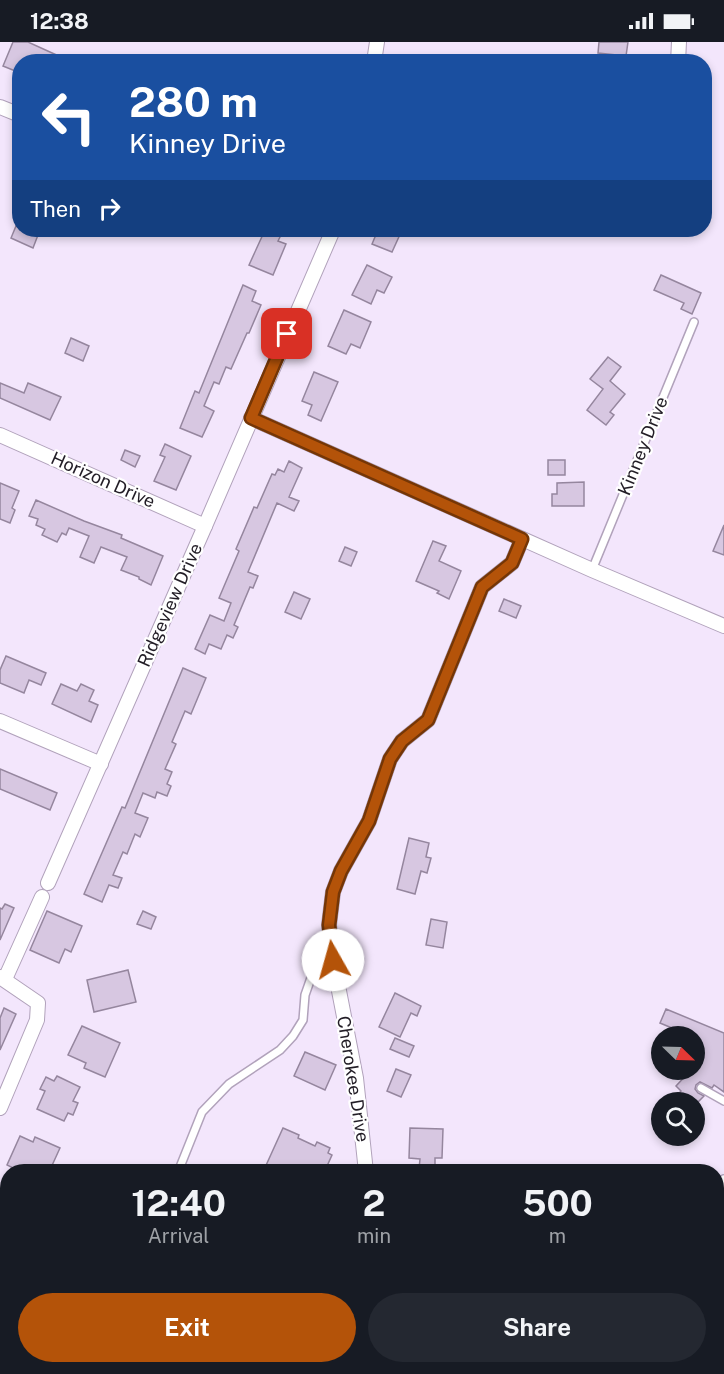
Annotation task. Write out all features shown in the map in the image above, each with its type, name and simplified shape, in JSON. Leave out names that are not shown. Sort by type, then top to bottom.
[{"type":"street","name":"Ridgeview Drive","points":[[48,883],[330,237]]},
{"type":"street","points":[[251,418],[592,570],[724,626]]},
{"type":"street","name":"Horizon Drive","points":[[0,435],[205,526]]},
{"type":"street","name":"Cherokee Drive","points":[[365,1164],[357,1078],[333,960],[329,925],[333,892],[341,871],[369,821],[390,759],[402,741],[428,720],[482,587],[512,563],[522,539]]},
{"type":"street","points":[[0,721],[101,764]]},
{"type":"street","name":"Ridgeview Drive","points":[[2,978],[42,897]]},
{"type":"street","points":[[0,1108],[38,1020],[38,1003],[2,978]]},
{"type":"lane","name":"Kinney Drive","points":[[592,570],[694,322]]},
{"type":"lane","name":"Ridgeview Drive","points":[[42,897],[48,883]]},
{"type":"lane","points":[[181,1164],[202,1112],[229,1084],[280,1050],[293,1036],[303,1020],[305,994],[312,975],[319,966],[333,960]]},
{"type":"lane","points":[[701,1088],[724,1101]]},
{"type":"building","points":[[13,42],[28,42],[54,54],[12,54],[12,70],[3,66]]},
{"type":"building","points":[[599,42],[628,42],[626,54],[598,53]]},
{"type":"building","points":[[12,236],[37,237],[33,248],[11,238]]},
{"type":"building","points":[[262,237],[280,237],[278,241],[286,244],[273,275],[249,265]]},
{"type":"building","points":[[375,237],[399,237],[392,252],[372,244]]},
{"type":"building","points":[[367,265],[392,277],[384,293],[377,290],[371,304],[352,295]]},
{"type":"building","points":[[661,275],[701,293],[692,314],[681,309],[684,303],[654,290]]},
{"type":"building","points":[[243,285],[256,291],[252,301],[261,305],[231,369],[226,367],[219,384],[214,382],[204,406],[214,411],[202,437],[180,428],[195,391],[199,393]]},
{"type":"building","points":[[344,310],[371,322],[360,348],[351,344],[346,354],[328,346]]},
{"type":"building","points":[[71,338],[89,346],[83,361],[65,353]]},
{"type":"building","points":[[608,357],[621,367],[610,381],[625,394],[610,412],[614,415],[606,425],[587,410],[603,389],[590,379]]},
{"type":"building","points":[[314,372],[338,382],[321,421],[308,415],[312,405],[302,401]]},
{"type":"building","points":[[0,383],[24,393],[28,383],[61,397],[50,420],[0,398]]},
{"type":"building","points":[[165,444],[191,456],[176,490],[154,481],[165,457],[160,455]]},
{"type":"building","points":[[125,450],[140,456],[135,467],[121,460]]},
{"type":"building","points":[[548,460],[565,460],[565,475],[548,475]]},
{"type":"building","points":[[289,461],[302,468],[289,497],[299,501],[294,511],[277,503],[248,572],[258,576],[253,588],[250,587],[234,625],[238,627],[233,638],[227,635],[221,649],[209,644],[205,654],[195,649],[210,615],[224,621],[231,603],[219,598],[254,507],[257,508],[272,474],[275,475],[278,469],[284,472]]},
{"type":"building","points":[[584,482],[584,506],[552,506],[552,494],[557,494],[557,483]]},
{"type":"building","points":[[0,483],[19,491],[12,508],[15,510],[10,523],[0,519]]},
{"type":"building","points":[[36,500],[122,535],[121,538],[163,556],[151,585],[121,570],[127,557],[101,547],[94,563],[80,557],[89,536],[69,528],[66,535],[62,533],[57,542],[42,535],[45,529],[36,525],[38,519],[29,516]]},
{"type":"building","points":[[724,525],[724,555],[713,551]]},
{"type":"building","points":[[433,541],[446,546],[439,561],[461,571],[449,599],[437,593],[439,591],[416,581]]},
{"type":"building","points":[[345,547],[357,552],[351,566],[339,561]]},
{"type":"building","points":[[294,592],[310,599],[301,619],[285,612]]},
{"type":"building","points":[[504,599],[521,606],[516,618],[499,611]]},
{"type":"building","points":[[6,656],[46,673],[41,685],[29,680],[24,693],[0,683],[0,670]]},
{"type":"building","points":[[183,668],[206,678],[191,714],[185,711],[172,742],[176,744],[165,769],[172,772],[167,784],[171,786],[167,796],[157,792],[155,798],[143,793],[135,813],[148,818],[140,837],[135,834],[127,854],[123,852],[113,875],[122,878],[118,888],[109,885],[102,902],[84,894],[122,807],[125,808]]},
{"type":"building","points":[[61,684],[77,691],[81,684],[94,690],[89,701],[98,705],[91,722],[52,704]]},
{"type":"building","points":[[0,769],[57,793],[50,810],[0,789]]},
{"type":"building","points":[[409,838],[429,843],[426,857],[431,858],[427,873],[421,871],[415,894],[397,889]]},
{"type":"building","points":[[5,904],[14,908],[0,940],[0,908],[2,909]]},
{"type":"building","points":[[47,911],[82,926],[71,952],[65,949],[59,963],[30,950]]},
{"type":"building","points":[[143,911],[156,917],[151,929],[137,924]]},
{"type":"building","points":[[431,919],[447,922],[443,948],[426,945]]},
{"type":"building","points":[[128,970],[136,1002],[94,1012],[87,980]]},
{"type":"building","points":[[395,993],[421,1006],[417,1016],[411,1013],[400,1037],[379,1027]]},
{"type":"building","points":[[4,1008],[16,1014],[0,1050],[0,1018]]},
{"type":"building","points":[[666,1009],[724,1033],[724,1092],[714,1085],[712,1088],[700,1082],[696,1085],[697,1092],[680,1092],[676,1086],[682,1080],[705,1080],[705,1026],[667,1026],[660,1023]]},
{"type":"building","points":[[82,1026],[120,1043],[105,1077],[84,1068],[86,1063],[68,1055]]},
{"type":"building","points":[[395,1038],[414,1046],[409,1057],[390,1049]]},
{"type":"building","points":[[305,1052],[336,1065],[325,1090],[294,1076]]},
{"type":"building","points":[[396,1069],[411,1075],[401,1097],[387,1091]]},
{"type":"building","points":[[57,1076],[80,1087],[73,1101],[78,1103],[73,1115],[68,1113],[64,1121],[37,1109],[45,1091],[40,1089],[46,1077],[54,1081]]},
{"type":"building","points":[[283,1128],[315,1146],[317,1142],[330,1148],[328,1153],[332,1155],[328,1164],[267,1164]]},
{"type":"building","points":[[410,1128],[443,1129],[442,1158],[435,1158],[435,1164],[420,1164],[420,1159],[409,1158]]},
{"type":"building","points":[[20,1136],[33,1142],[35,1137],[60,1148],[53,1164],[7,1164]]},
{"type":"route","points":[[287,334],[251,418],[522,539],[512,563],[482,587],[428,720],[402,741],[390,759],[369,821],[341,871],[333,892],[329,925],[333,960]]}]
